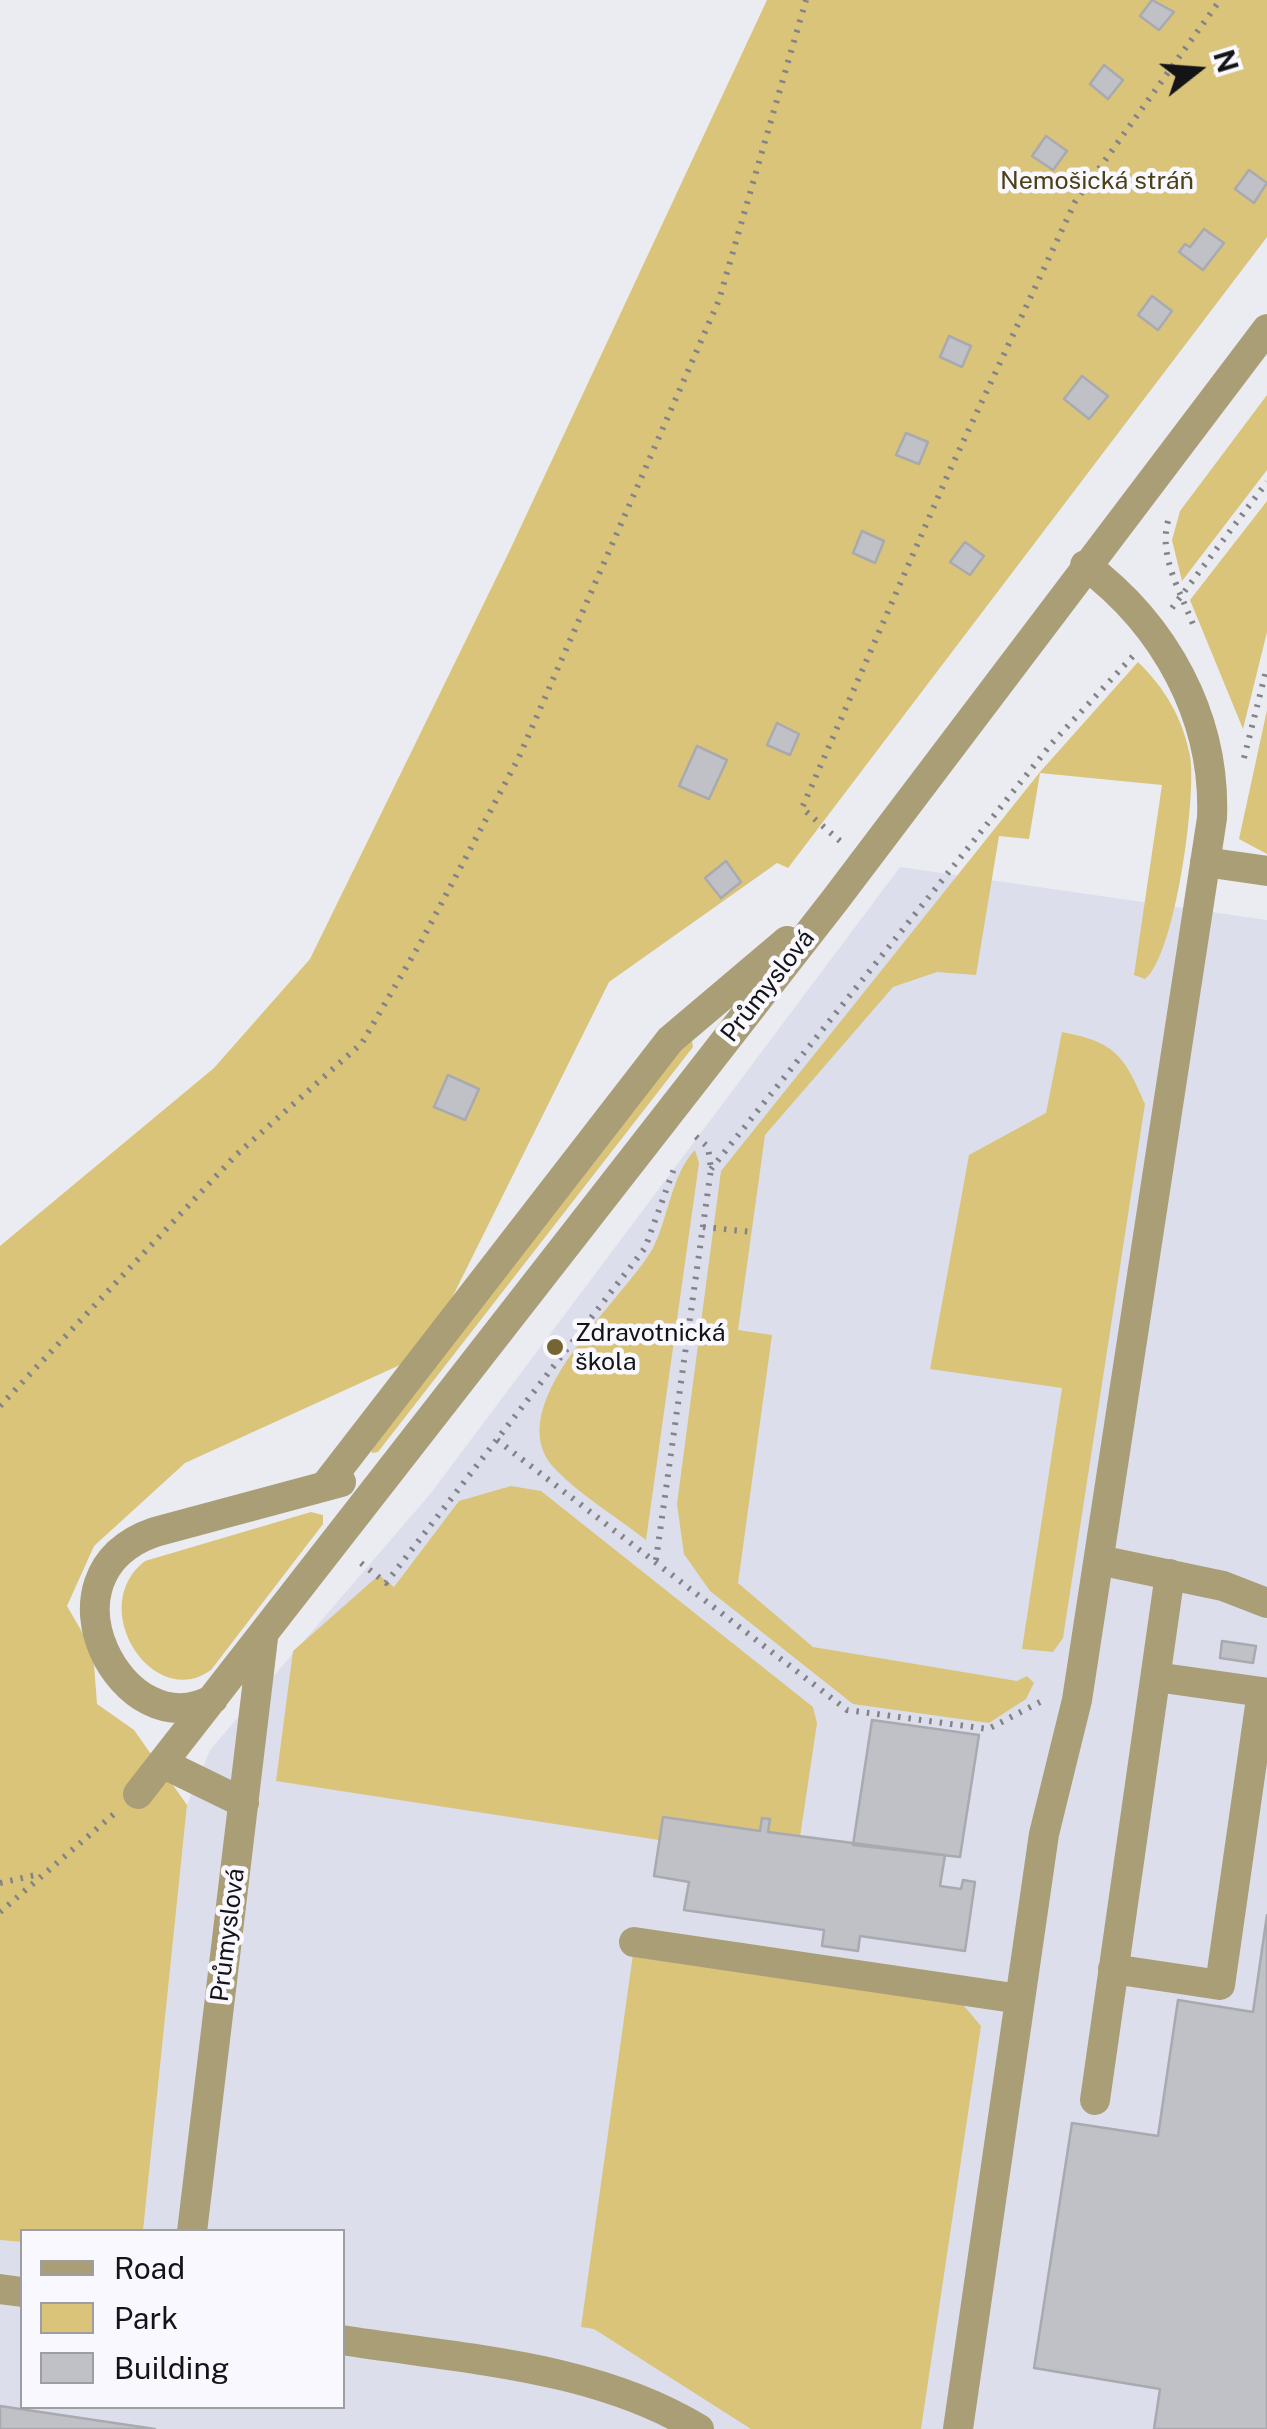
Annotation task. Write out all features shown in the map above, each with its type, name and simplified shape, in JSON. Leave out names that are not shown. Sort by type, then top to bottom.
[{"type":"street","name":"Průmyslová","points":[[138,1794],[264,1638],[835,900],[1267,328]]},
{"type":"street","points":[[958,2429],[1050,1802],[1077,1700],[1214,787],[1208,744],[1174,662],[1130,604],[1085,565]]},
{"type":"street","points":[[1205,862],[1267,871]]},
{"type":"street","points":[[326,1486],[670,1040],[835,900]]},
{"type":"street","points":[[213,1699],[196,1707],[171,1706],[141,1694],[114,1671],[102,1650],[95,1611],[96,1592],[109,1561],[119,1549],[144,1536],[397,1466]]},
{"type":"street","points":[[1099,1560],[1223,1586],[1267,1603]]},
{"type":"street","points":[[1095,2100],[1170,1574]]},
{"type":"street","name":"Průmyslová","points":[[192,2229],[264,1638]]},
{"type":"street","points":[[1113,1969],[1220,1985],[1262,1692],[1156,1676]]},
{"type":"street","points":[[162,1763],[244,1803]]},
{"type":"street","points":[[634,1942],[1020,1999]]},
{"type":"street","points":[[345,2340],[540,2372],[612,2388],[670,2412],[699,2429]]},
{"type":"path","points":[[0,1406],[234,1156],[362,1042],[422,940],[519,757],[719,300],[806,0]]},
{"type":"path","points":[[863,862],[802,808],[949,472],[1074,202],[1220,0]]},
{"type":"path","points":[[656,1562],[711,1168],[1052,743],[1153,634],[1267,482]]},
{"type":"path","points":[[1172,512],[1164,542],[1196,630]]},
{"type":"path","points":[[1238,738],[1245,756]]},
{"type":"path","points":[[682,1146],[692,1132]]},
{"type":"path","points":[[337,1543],[386,1583],[645,1248],[676,1163]]},
{"type":"path","points":[[703,1227],[752,1232]]},
{"type":"path","points":[[496,1440],[848,1710],[988,1728],[1052,1696],[1077,1700]]},
{"type":"path","points":[[0,1912],[138,1794]]},
{"type":"path","points":[[0,1882],[41,1874]]},
{"type":"shaded area","points":[[900,867],[1267,920],[1267,2429],[0,2429],[0,2240],[20,2242],[20,2409],[345,2409],[345,2229],[143,2229],[187,1805],[210,1750],[431,1493]]},
{"type":"green space","name":"Nemošická stráň","points":[[767,0],[1267,0],[1267,237],[788,868],[777,863],[609,982],[424,1354],[185,1463],[94,1546],[67,1606],[93,1651],[97,1704],[134,1730],[187,1805],[143,2229],[20,2229],[20,2242],[0,2240],[0,1246],[214,1068],[310,959],[509,552]]},
{"type":"green space","points":[[1267,395],[1267,470],[1182,581],[1172,540],[1180,511]]},
{"type":"green space","points":[[1267,501],[1267,632],[1243,729],[1190,600]]},
{"type":"green space","points":[[1138,662],[1157,682],[1178,717],[1187,742],[1191,776],[1187,838],[1174,909],[1166,940],[1145,979],[1134,975],[1162,785],[1040,773],[1029,839],[999,836],[976,975],[937,972],[893,987],[765,1135],[738,1330],[772,1335],[738,1583],[813,1647],[1017,1681],[1027,1676],[1034,1683],[1026,1699],[989,1723],[853,1704],[710,1591],[684,1554],[677,1504],[721,1171],[1040,772]]},
{"type":"green space","points":[[1267,710],[1267,854],[1239,839]]},
{"type":"green space","points":[[1062,1032],[1094,1041],[1116,1053],[1131,1073],[1145,1104],[1063,1638],[1053,1652],[1022,1649],[1062,1388],[930,1369],[969,1155],[1046,1113]]},
{"type":"green space","points":[[692,1041],[693,1047],[378,1452],[372,1453],[370,1447],[684,1043]]},
{"type":"green space","points":[[695,1150],[699,1163],[646,1540],[555,1469],[541,1444],[541,1416],[552,1386],[571,1355],[653,1248],[681,1171]]},
{"type":"green space","points":[[511,1486],[541,1491],[813,1707],[817,1723],[800,1837],[768,1832],[769,1819],[762,1819],[760,1831],[663,1817],[659,1840],[276,1781],[293,1651],[379,1575],[394,1587],[459,1501]]},
{"type":"green space","points":[[311,1512],[323,1515],[323,1524],[211,1670],[189,1679],[168,1677],[149,1666],[124,1627],[122,1603],[128,1581],[145,1561]]},
{"type":"green space","points":[[633,1954],[959,2000],[981,2026],[921,2429],[751,2429],[594,2329],[581,2327]]},
{"type":"building","points":[[1152,0],[1174,12],[1159,30],[1140,16]]},
{"type":"building","points":[[1104,65],[1123,80],[1108,99],[1090,84]]},
{"type":"building","points":[[1046,136],[1067,151],[1053,170],[1032,156]]},
{"type":"building","points":[[1249,170],[1267,183],[1254,203],[1235,189]]},
{"type":"building","points":[[1204,229],[1224,243],[1203,270],[1179,252],[1185,244],[1190,247]]},
{"type":"building","points":[[1152,296],[1172,311],[1158,330],[1138,315]]},
{"type":"building","points":[[949,336],[971,346],[962,367],[940,357]]},
{"type":"building","points":[[1082,376],[1108,396],[1089,419],[1064,399]]},
{"type":"building","points":[[906,433],[928,442],[919,464],[896,455]]},
{"type":"building","points":[[862,531],[884,541],[875,563],[853,553]]},
{"type":"building","points":[[965,542],[984,556],[970,575],[950,562]]},
{"type":"building","points":[[777,723],[799,734],[790,755],[767,745]]},
{"type":"building","points":[[697,746],[727,760],[709,799],[679,786]]},
{"type":"building","points":[[726,861],[741,882],[721,898],[705,878]]},
{"type":"building","points":[[448,1075],[479,1089],[465,1120],[434,1107]]},
{"type":"building","points":[[1222,1641],[1256,1646],[1253,1663],[1220,1658]]},
{"type":"building","points":[[872,1720],[979,1735],[960,1857],[853,1845]]},
{"type":"building","points":[[663,1817],[760,1831],[762,1818],[770,1819],[768,1832],[945,1855],[940,1886],[961,1889],[963,1880],[975,1882],[965,1951],[860,1936],[858,1951],[822,1946],[824,1930],[684,1910],[689,1882],[654,1876]]},
{"type":"building","points":[[1267,1915],[1267,2429],[1154,2429],[1160,2389],[1034,2368],[1072,2123],[1158,2136],[1178,2000],[1253,2012]]},
{"type":"building","points":[[0,2406],[155,2429],[0,2429]]},
{"type":"place","name":"Zdravotnická škola","points":[[555,1347]]}]
